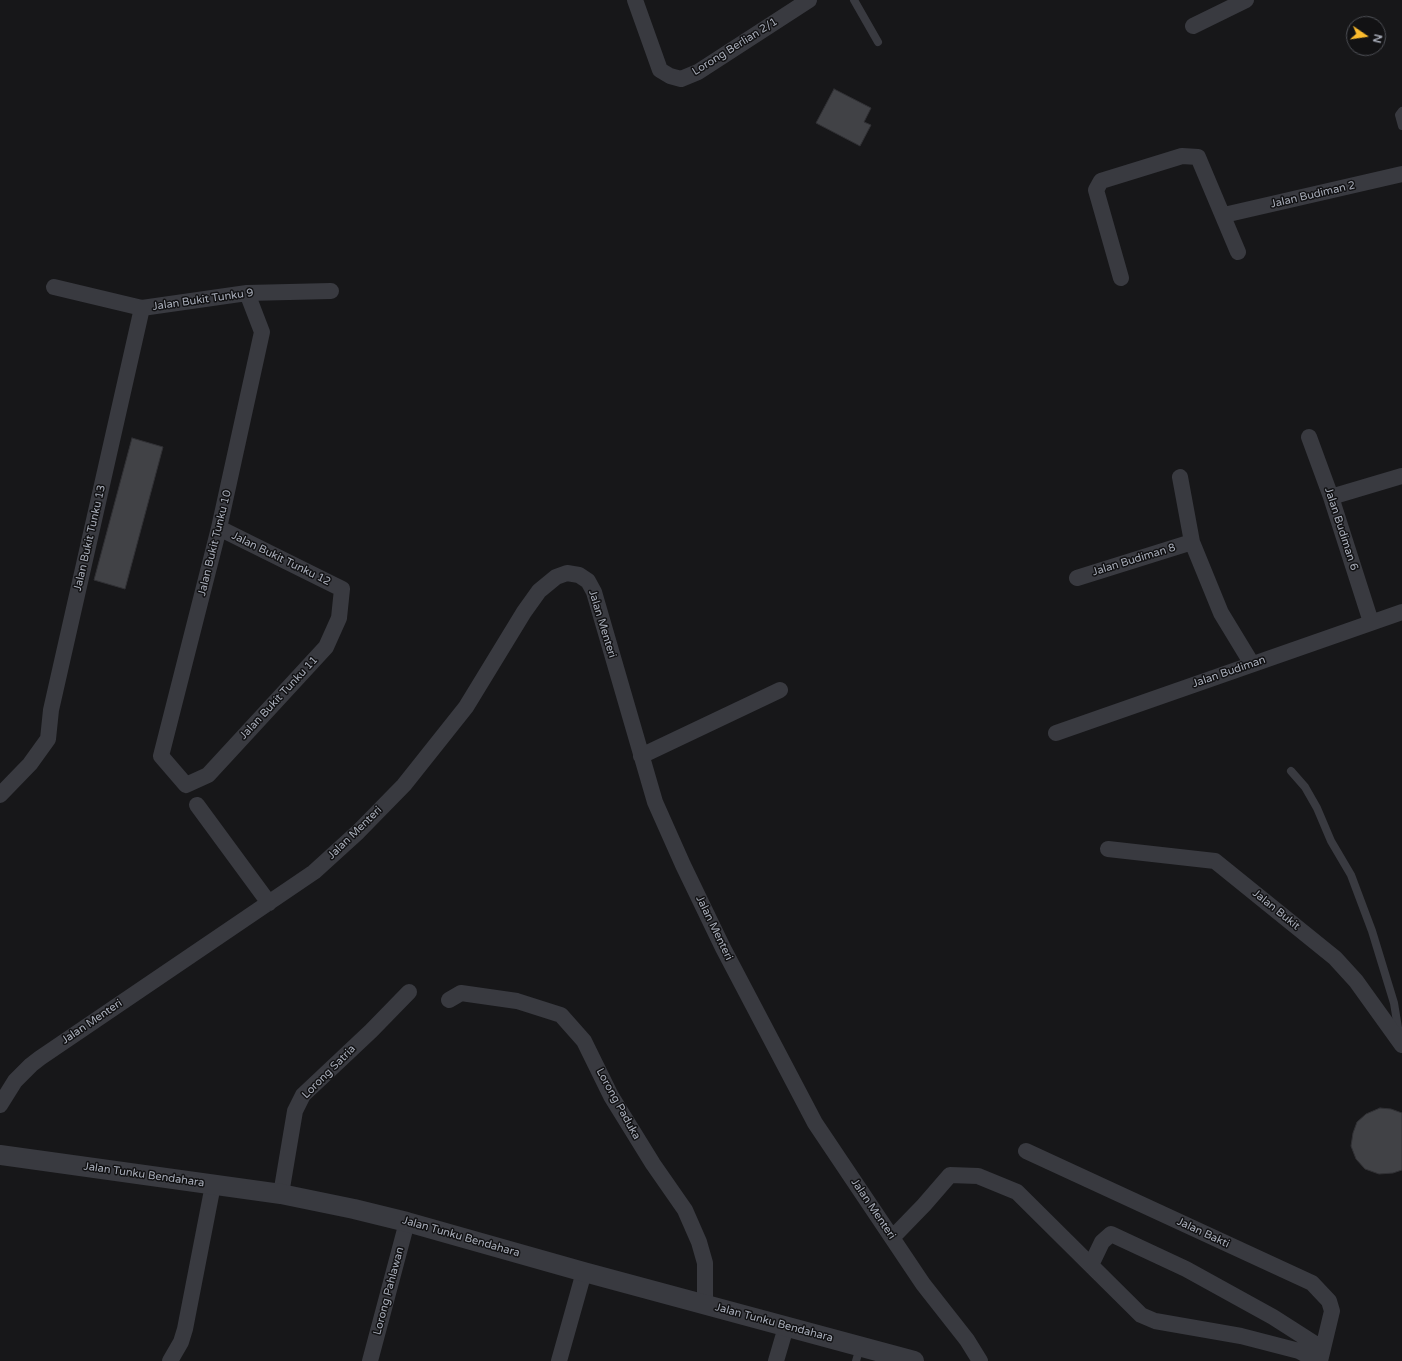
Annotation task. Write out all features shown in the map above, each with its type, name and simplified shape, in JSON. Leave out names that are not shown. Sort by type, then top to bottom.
[{"type":"street","name":"Lorong Berlian 2/1","points":[[635,0],[660,70],[670,76],[681,79],[698,72],[809,0]]},
{"type":"street","points":[[1194,26],[1246,0]]},
{"type":"street","points":[[1121,278],[1096,190],[1101,181],[1182,156],[1198,157],[1224,215],[1238,252]]},
{"type":"street","name":"Jalan Budiman 2","points":[[1224,215],[1402,174]]},
{"type":"street","name":"Jalan Bukit Tunku 9","points":[[54,287],[142,308],[247,293],[331,291]]},
{"type":"street","name":"Jalan Bukit Tunku 10","points":[[186,785],[161,756],[219,528],[262,332],[247,293]]},
{"type":"street","name":"Jalan Bukit Tunku 13","points":[[0,795],[30,764],[48,739],[51,710],[142,308]]},
{"type":"street","name":"Jalan Budiman 6","points":[[1309,437],[1331,497],[1371,622]]},
{"type":"street","points":[[1331,497],[1402,476]]},
{"type":"street","points":[[1180,477],[1192,542],[1221,613],[1252,664]]},
{"type":"street","name":"Jalan Bukit Tunku 12","points":[[219,528],[342,589]]},
{"type":"street","name":"Jalan Budiman 8","points":[[1077,578],[1192,542]]},
{"type":"street","name":"Jalan Menteri","points":[[0,1105],[15,1081],[40,1058],[314,872],[358,832],[404,785],[466,707],[524,612],[540,591],[556,577],[567,573],[578,575],[588,581],[594,592],[641,756],[656,802],[684,865],[738,976],[815,1123],[923,1284],[967,1340],[980,1361]]},
{"type":"street","name":"Jalan Bukit Tunku 11","points":[[186,785],[208,775],[326,647],[339,618],[342,589]]},
{"type":"street","name":"Jalan Budiman","points":[[1056,733],[1402,612]]},
{"type":"street","points":[[641,756],[780,690]]},
{"type":"street","points":[[196,805],[268,903]]},
{"type":"street","name":"Jalan Bukit","points":[[1108,849],[1215,861],[1335,958],[1356,981],[1401,1044]]},
{"type":"street","name":"Lorong Satria","points":[[281,1194],[295,1111],[303,1095],[371,1031],[409,992]]},
{"type":"street","name":"Lorong Paduka","points":[[448,1000],[461,993],[517,1001],[561,1015],[584,1041],[611,1096],[653,1164],[685,1210],[699,1242],[705,1263],[705,1304]]},
{"type":"street","name":"Jalan Bakti","points":[[1026,1151],[1312,1284],[1329,1301],[1332,1311],[1320,1357]]},
{"type":"street","name":"Jalan Tunku Bendahara","points":[[0,1155],[281,1194],[354,1209],[407,1222],[786,1327],[858,1354],[914,1361]]},
{"type":"street","points":[[892,1238],[950,1175],[978,1176],[1017,1192],[1140,1315],[1155,1321],[1241,1336],[1320,1357]]},
{"type":"street","points":[[170,1361],[181,1342],[185,1329],[213,1185]]},
{"type":"street","name":"Lorong Pahlawan","points":[[370,1361],[407,1222]]},
{"type":"street","points":[[1091,1266],[1102,1242],[1111,1234],[1186,1269],[1273,1317],[1320,1357]]},
{"type":"street","points":[[559,1361],[584,1272]]},
{"type":"street","points":[[776,1361],[786,1327]]},
{"type":"lane","points":[[854,0],[878,42]]},
{"type":"lane","points":[[1402,111],[1399,115],[1402,126]]},
{"type":"lane","points":[[1291,771],[1308,792],[1317,808],[1331,841],[1351,875],[1372,931],[1394,1003],[1401,1044]]},
{"type":"building","points":[[834,89],[871,108],[864,122],[871,125],[860,146],[816,123]]},
{"type":"building","points":[[132,438],[163,447],[125,589],[94,580]]},
{"type":"building","points":[[1380,1108],[1391,1109],[1402,1113],[1402,1170],[1393,1173],[1379,1174],[1365,1169],[1356,1159],[1351,1146],[1353,1133],[1357,1122],[1366,1114]]}]
